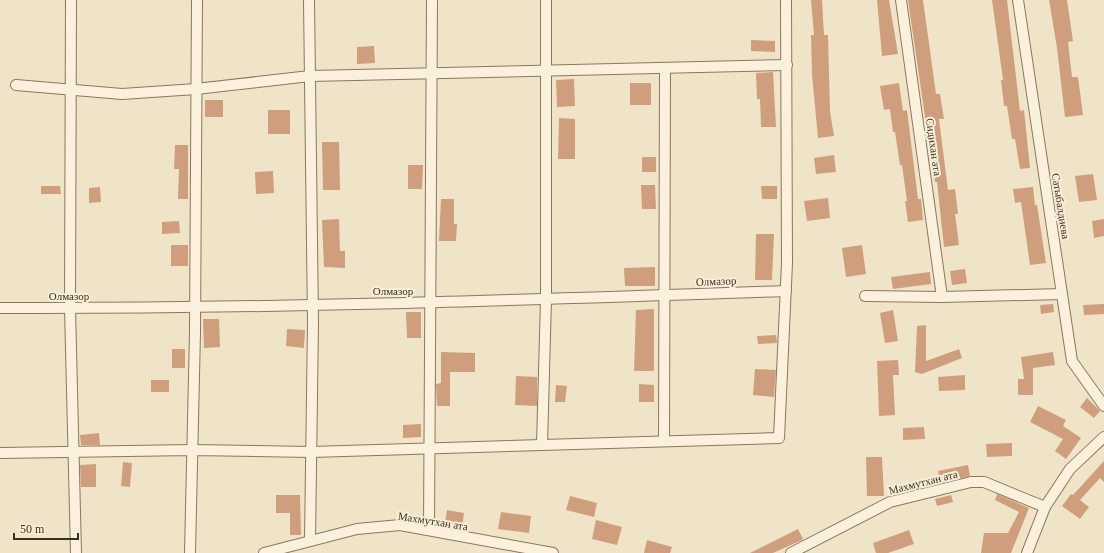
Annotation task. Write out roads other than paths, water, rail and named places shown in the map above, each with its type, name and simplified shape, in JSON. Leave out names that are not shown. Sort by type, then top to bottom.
[{"type":"street","points":[[71,0],[72,89],[70,308],[76,553]]},
{"type":"street","points":[[190,553],[195,308],[197,0]]},
{"type":"street","points":[[309,0],[313,304],[310,541]]},
{"type":"street","points":[[429,530],[432,0]]},
{"type":"street","points":[[542,445],[546,299],[546,0]]},
{"type":"street","points":[[0,453],[192,450],[311,452],[429,450],[664,440],[779,438],[786,291],[786,0]]},
{"type":"street","name":"Сидихан ата","points":[[901,0],[942,296]]},
{"type":"street","name":"Сатыбалдиева","points":[[1018,0],[1072,361],[1104,406]]},
{"type":"street","points":[[16,85],[122,94],[196,89],[310,76],[787,66]]},
{"type":"street","points":[[664,440],[663,295],[665,68]]},
{"type":"street","name":"Олмазор","points":[[0,308],[195,308],[313,304],[430,303],[786,291]]},
{"type":"street","points":[[865,296],[1062,294]]},
{"type":"street","points":[[1027,553],[1045,507],[1070,469],[1104,437]]},
{"type":"street","name":"Махмутхан ата","points":[[791,553],[890,502],[971,482],[984,482],[1045,507]]},
{"type":"street","name":"Махмутхан ата","points":[[264,553],[357,529],[400,525],[553,553]]}]
